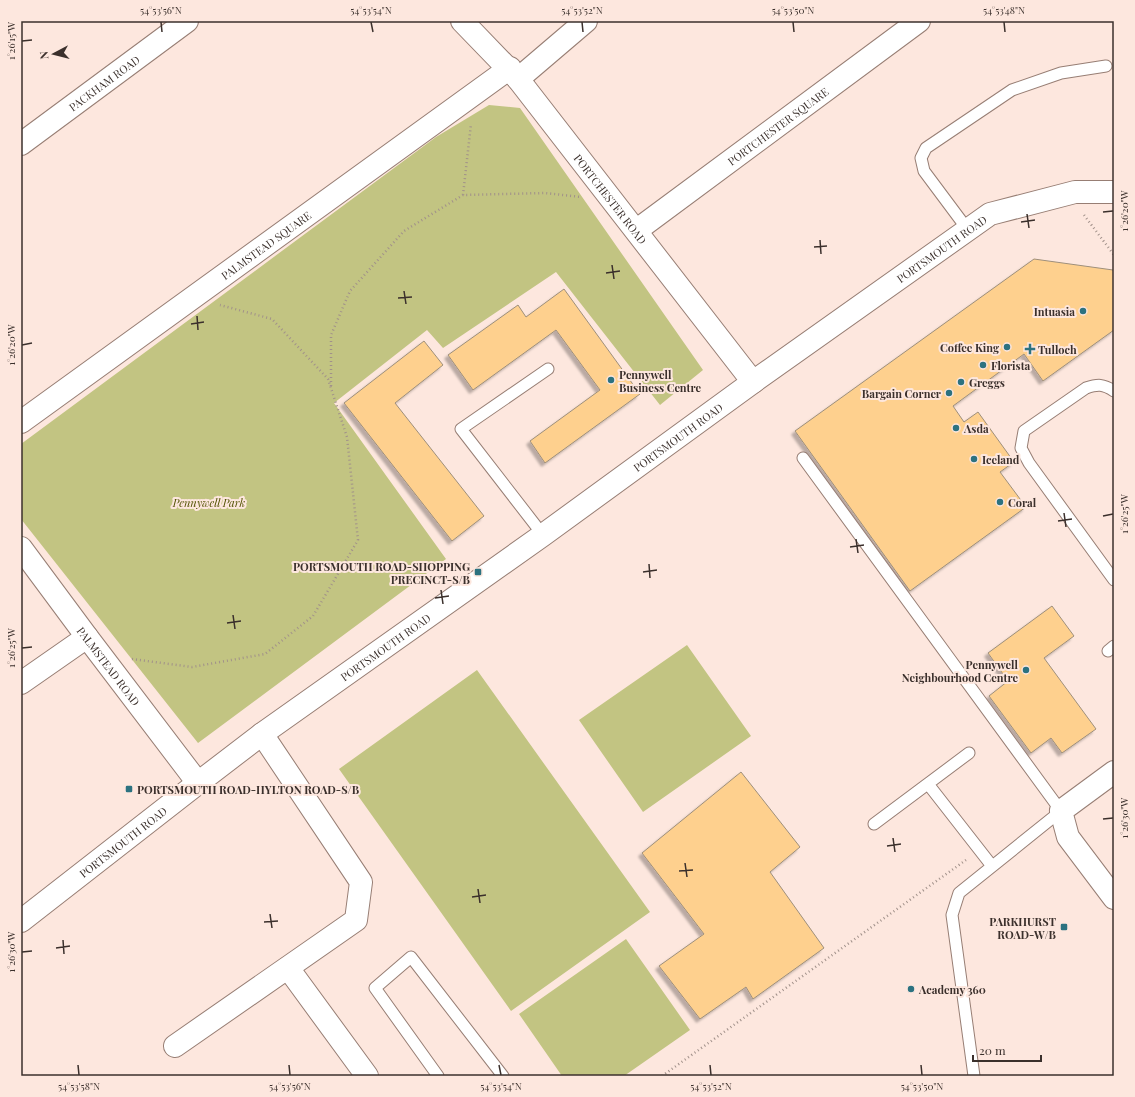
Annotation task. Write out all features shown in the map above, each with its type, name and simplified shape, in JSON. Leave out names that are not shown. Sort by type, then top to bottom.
[{"type":"street","name":"PORTCHESTER ROAD","points":[[462,21],[514,74],[753,382]]},
{"type":"street","name":"PALMSTEAD SQUARE","points":[[21,422],[474,95],[514,74],[586,21]]},
{"type":"street","name":"PORTCHESTER SQUARE","points":[[636,230],[919,21]]},
{"type":"street","name":"PACKHAM ROAD","points":[[21,144],[176,24]]},
{"type":"street","name":"PORTSMOUTH ROAD","points":[[21,921],[262,734],[543,535],[753,382],[990,214],[1075,192],[1114,192]]},
{"type":"street","name":"PALMSTEAD ROAD","points":[[21,548],[100,655],[198,783]]},
{"type":"street","points":[[21,683],[87,637]]},
{"type":"street","points":[[175,1046],[356,920],[361,882],[262,734]]},
{"type":"street","points":[[1114,772],[1061,811],[1068,836],[1114,898]]},
{"type":"street","points":[[288,968],[366,1076]]},
{"type":"lane","points":[[968,230],[924,170],[921,158],[926,148],[1012,90],[1061,73],[1106,66]]},
{"type":"lane","points":[[543,535],[461,429],[548,369]]},
{"type":"lane","points":[[1114,391],[1105,386],[1096,384],[1086,388],[1024,432],[1021,448],[1029,463],[1114,580]]},
{"type":"lane","points":[[802,458],[1061,811],[959,893],[952,915],[974,1076]]},
{"type":"lane","points":[[874,824],[969,753]]},
{"type":"lane","points":[[928,784],[992,866]]},
{"type":"lane","points":[[438,1076],[375,988],[411,957],[503,1076]]},
{"type":"path","points":[[463,195],[474,95]]},
{"type":"path","points":[[331,388],[331,335],[350,291],[404,231],[463,195],[545,193],[613,200]]},
{"type":"path","points":[[1068,194],[1114,255]]},
{"type":"path","points":[[100,655],[192,667],[265,654],[313,616],[358,540],[347,436],[328,379],[272,319],[192,298]]},
{"type":"path","points":[[662,1076],[979,850]]},
{"type":"green space","name":"Pennywell Park","points":[[489,105],[520,108],[703,370],[660,405],[556,272],[443,348],[427,330],[334,403],[446,559],[198,743],[21,519],[21,444],[436,137]]},
{"type":"green space","points":[[687,645],[751,736],[643,812],[579,720]]},
{"type":"green space","points":[[477,670],[650,912],[511,1011],[339,769]]},
{"type":"green space","points":[[626,939],[690,1030],[624,1076],[562,1076],[519,1014]]},
{"type":"building","points":[[1034,259],[1113,270],[1114,330],[1043,381],[1024,354],[953,406],[964,422],[978,412],[1014,462],[1000,472],[1026,507],[910,591],[795,431]]},
{"type":"building","name":"Pennywell Business Centre","points":[[564,289],[640,394],[545,463],[530,441],[600,390],[556,330],[473,390],[448,355],[518,305],[526,317]]},
{"type":"building","points":[[424,341],[443,365],[395,403],[484,516],[452,541],[344,403]]},
{"type":"building","name":"Pennywell Neighbourhood Centre","points":[[1052,606],[1074,636],[1044,658],[1096,729],[1062,753],[1051,738],[1031,753],[989,696],[1008,681],[988,653]]},
{"type":"building","points":[[741,772],[800,847],[770,872],[824,948],[753,999],[746,987],[700,1019],[659,966],[704,934],[642,853]]},
{"type":"place","name":"Intuasia","points":[[1083,311]]},
{"type":"place","name":"Coffee King","points":[[1007,347]]},
{"type":"place","name":"Tulloch","points":[[1030,349]]},
{"type":"place","name":"Florista","points":[[983,365]]},
{"type":"place","name":"Pennywell Business Centre","points":[[611,380]]},
{"type":"place","name":"Greggs","points":[[961,382]]},
{"type":"place","name":"Bargain Corner","points":[[949,393]]},
{"type":"place","name":"Asda","points":[[956,428]]},
{"type":"place","name":"Iceland","points":[[974,459]]},
{"type":"place","name":"Coral","points":[[1000,502]]},
{"type":"place","name":"PORTSMOUTH ROAD-SHOPPING PRECINCT-S/B","points":[[478,572]]},
{"type":"place","name":"Pennywell Neighbourhood Centre","points":[[1026,670]]},
{"type":"place","name":"PORTSMOUTH ROAD-HYLTON ROAD-S/B","points":[[129,789]]},
{"type":"place","name":"PARKHURST ROAD-W/B","points":[[1064,927]]},
{"type":"place","name":"Academy 360","points":[[911,989]]}]
